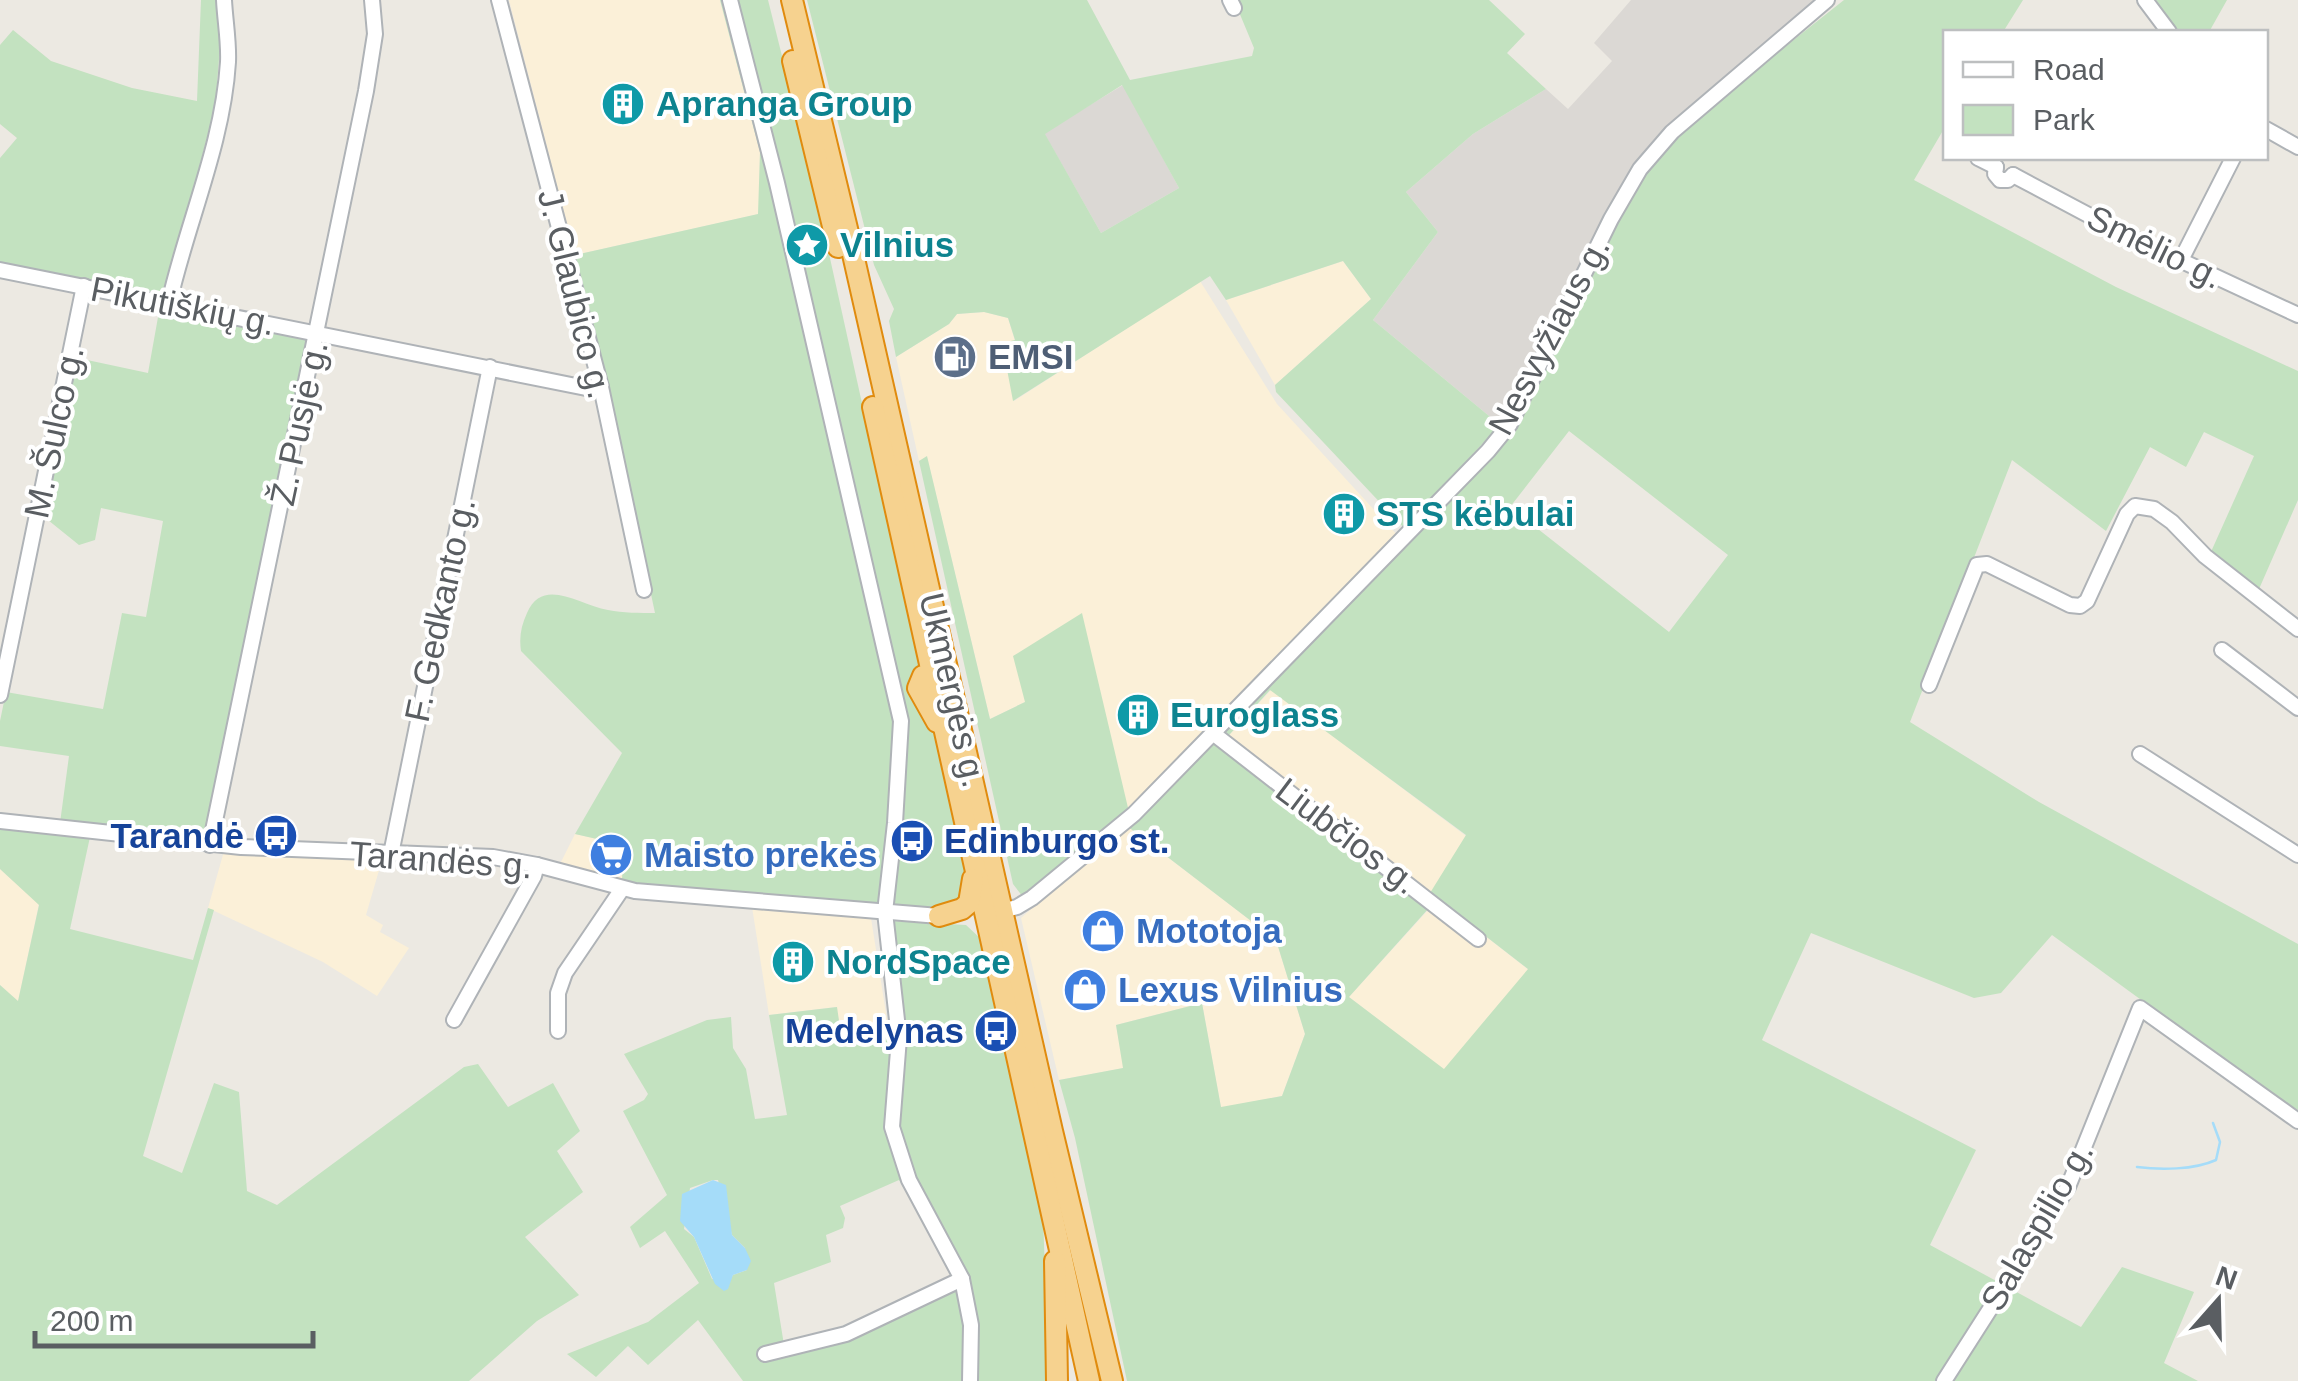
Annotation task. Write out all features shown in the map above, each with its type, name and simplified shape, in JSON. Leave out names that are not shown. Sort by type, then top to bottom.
[{"type":"highway","name":"Ukmergės g.","points":[[778,0],[933,674],[922,676],[918,688],[948,738],[1054,1214]]},
{"type":"highway","name":"Ukmergės g.","points":[[792,0],[1102,1335],[1108,1381]]},
{"type":"highway","points":[[933,674],[944,683],[959,716]]},
{"type":"highway","points":[[939,916],[962,909],[971,900],[972,848]]},
{"type":"highway","points":[[939,916],[974,924],[998,965]]},
{"type":"highway","points":[[1054,1214],[1057,1381]]},
{"type":"highway","points":[[1054,1214],[1089,1381]]},
{"type":"street","points":[[170,303],[224,89],[228,60],[224,0]]},
{"type":"street","name":"Ž. Pusjė g.","points":[[210,845],[319,333],[369,75],[375,34],[372,0]]},
{"type":"street","name":"J. Glaubico g.","points":[[498,0],[600,388],[644,590]]},
{"type":"street","points":[[730,0],[781,202],[900,722],[885,912],[899,1038],[892,1127],[909,1180],[962,1278],[971,1326],[970,1381]]},
{"type":"street","name":"Nesvyžiaus g.","points":[[1002,911],[1032,898],[1134,814],[1416,527],[1510,424],[1611,219],[1655,150],[1827,0]]},
{"type":"street","points":[[2146,0],[2168,30]]},
{"type":"street","points":[[2268,130],[2298,147]]},
{"type":"street","name":"Smėlio g.","points":[[1982,160],[1996,167],[1995,174],[2000,180],[2013,175],[2298,314]]},
{"type":"street","points":[[2181,260],[2232,160]]},
{"type":"street","name":"Pikutiškių g.","points":[[0,270],[600,388]]},
{"type":"street","name":"M. Šulco g.","points":[[0,695],[84,286]]},
{"type":"street","name":"F. Gedkanto g.","points":[[391,854],[490,368]]},
{"type":"street","points":[[1929,685],[1974,570],[1982,563],[2070,605],[2080,606],[2087,602],[2134,506],[2144,506],[2172,522],[2206,556],[2298,630]]},
{"type":"street","points":[[2222,650],[2298,708]]},
{"type":"street","name":"Liubčios g.","points":[[1214,734],[1478,939]]},
{"type":"street","points":[[2140,754],[2298,855]]},
{"type":"street","name":"Tarandės g.","points":[[0,821],[210,845],[473,855],[537,865],[622,888],[939,916]]},
{"type":"street","points":[[454,1020],[537,865]]},
{"type":"street","points":[[558,1031],[558,993],[565,973],[622,888]]},
{"type":"street","name":"Salaspilio g.","points":[[1944,1381],[2068,1187],[2140,1008],[2298,1121]]},
{"type":"street","points":[[765,1354],[846,1334],[962,1278]]},
{"type":"shaded area","points":[[509,0],[720,0],[760,152],[759,214],[575,255]]},
{"type":"shaded area","points":[[1631,0],[1817,0],[1699,98],[1637,159],[1500,425],[1373,320],[1438,232],[1406,192],[1473,134],[1546,89],[1568,109],[1612,61],[1594,43]]},
{"type":"shaded area","points":[[1123,85],[1179,188],[1101,233],[1044,133]]},
{"type":"shaded area","points":[[1343,261],[1371,299],[1275,385],[1226,300]]},
{"type":"shaded area","points":[[1200,281],[1277,404],[1399,537],[1129,812],[1025,702],[990,719],[927,457],[919,461],[896,357],[949,324],[957,314],[984,312],[1008,318],[1015,341],[1002,343],[1014,401]]},
{"type":"shaded area","points":[[1271,690],[1466,836],[1431,894],[1529,970],[1444,1070],[1349,997],[1429,909],[1219,746]]},
{"type":"shaded area","points":[[1127,826],[1276,940],[1305,1034],[1282,1096],[1221,1108],[1202,1003],[1116,1025],[1124,1068],[1059,1080],[1021,918]]},
{"type":"shaded area","points":[[575,834],[624,845],[622,883],[559,866]]},
{"type":"shaded area","points":[[224,851],[382,860],[366,915],[383,925],[380,932],[409,948],[377,996],[323,962],[208,908]]},
{"type":"shaded area","points":[[0,869],[39,904],[18,1002],[0,985]]},
{"type":"shaded area","points":[[752,907],[871,918],[888,1026],[841,1034],[836,1007],[769,1015]]},
{"type":"green space","points":[[201,0],[224,0],[215,107],[165,298],[0,266],[0,158],[17,138],[0,124],[0,45],[13,30],[51,61],[132,88],[197,101]]},
{"type":"green space","points":[[720,0],[768,0],[811,172],[970,893],[942,908],[622,883],[623,845],[575,834],[622,753],[521,651],[525,618],[542,596],[563,596],[614,611],[655,613],[575,255],[758,214],[760,152]]},
{"type":"green space","points":[[807,0],[1087,0],[1130,80],[1252,56],[1254,48],[1234,0],[1489,0],[1525,34],[1507,53],[1546,89],[1473,134],[1406,192],[1438,232],[1373,320],[1500,425],[1404,528],[1276,392],[1275,385],[1371,299],[1343,261],[1226,300],[1210,276],[1013,401],[1002,343],[1015,340],[1008,318],[984,312],[957,314],[949,324],[896,357],[889,321],[894,309],[874,265]],"holes":[[[1122,85],[1179,188],[1101,233],[1045,134]]]},
{"type":"green space","points":[[1844,0],[2023,0],[2004,30],[1943,30],[1943,130],[1914,180],[2116,287],[2298,371],[2298,500],[2259,589],[2210,554],[2254,456],[2204,432],[2186,467],[2150,447],[2106,531],[2012,460],[1910,722],[2039,802],[2298,944],[2298,1110],[2052,935],[2001,993],[1974,998],[1811,933],[1762,1040],[1976,1150],[1930,1245],[2081,1327],[2122,1267],[2194,1292],[2164,1363],[2198,1381],[1127,1381],[1059,1080],[1123,1068],[1116,1025],[1202,1003],[1221,1107],[1282,1096],[1305,1034],[1276,940],[1127,826],[1199,758],[1499,449],[1636,187],[1682,128]],"holes":[[[1569,431],[1728,555],[1669,632],[1510,507]],[[1270,690],[1466,835],[1430,893],[1528,969],[1444,1069],[1349,997],[1429,908],[1220,745]]]},
{"type":"green space","points":[[2156,0],[2227,0],[2210,30],[2176,30]]},
{"type":"green space","points":[[160,306],[313,335],[203,837],[60,823],[69,756],[0,746],[6,692],[103,709],[122,613],[146,617],[163,521],[101,508],[95,540],[79,545],[43,516],[73,357],[148,373]]},
{"type":"green space","points":[[927,456],[990,719],[1025,702],[1013,656],[1082,613],[1129,812],[1023,897],[1013,884],[919,461]]},
{"type":"green space","points":[[0,827],[90,837],[70,929],[193,960],[208,908],[214,910],[143,1156],[182,1173],[214,1083],[239,1092],[247,1191],[277,1205],[464,1067],[478,1064],[508,1107],[553,1083],[580,1131],[557,1151],[583,1192],[525,1237],[579,1295],[537,1321],[469,1381],[0,1381],[0,985],[18,1001],[39,905],[0,869]]},
{"type":"green space","points":[[893,921],[966,925],[981,939],[1043,1216],[1049,1381],[743,1381],[698,1320],[648,1365],[628,1346],[596,1377],[567,1354],[648,1322],[699,1283],[665,1231],[640,1248],[630,1227],[667,1195],[623,1111],[648,1094],[624,1054],[707,1020],[731,1017],[733,1048],[746,1069],[755,1119],[787,1115],[769,1015],[837,1007],[841,1034],[902,1024]],"holes":[[[718,1180],[732,1235],[745,1248],[747,1270],[733,1275],[729,1282],[712,1279],[694,1237],[684,1229],[690,1188]],[[899,1180],[957,1277],[840,1329],[784,1345],[774,1283],[831,1262],[826,1235],[843,1228],[845,1218],[840,1206]]]},
{"type":"water","points":[[713,1180],[726,1185],[732,1235],[751,1261],[747,1270],[733,1275],[724,1291],[715,1284],[694,1237],[680,1221],[682,1194]]},
{"type":"waterway","points":[[2137,1167],[2177,1168],[2216,1160],[2220,1142],[2213,1123]]},
{"type":"place","name":"Apranga Group","points":[[623,104]]},
{"type":"place","name":"Vilnius","points":[[807,245]]},
{"type":"place","name":"EMSI","points":[[955,357]]},
{"type":"place","name":"STS kėbulai","points":[[1344,514]]},
{"type":"place","name":"Euroglass","points":[[1138,715]]},
{"type":"place","name":"Tarandė","points":[[276,836]]},
{"type":"place","name":"Edinburgo st.","points":[[912,841]]},
{"type":"place","name":"Maisto prekės","points":[[611,855]]},
{"type":"place","name":"Mototoja","points":[[1103,931]]},
{"type":"place","name":"NordSpace","points":[[793,962]]},
{"type":"place","name":"Lexus Vilnius","points":[[1085,990]]},
{"type":"place","name":"Medelynas","points":[[996,1031]]}]
